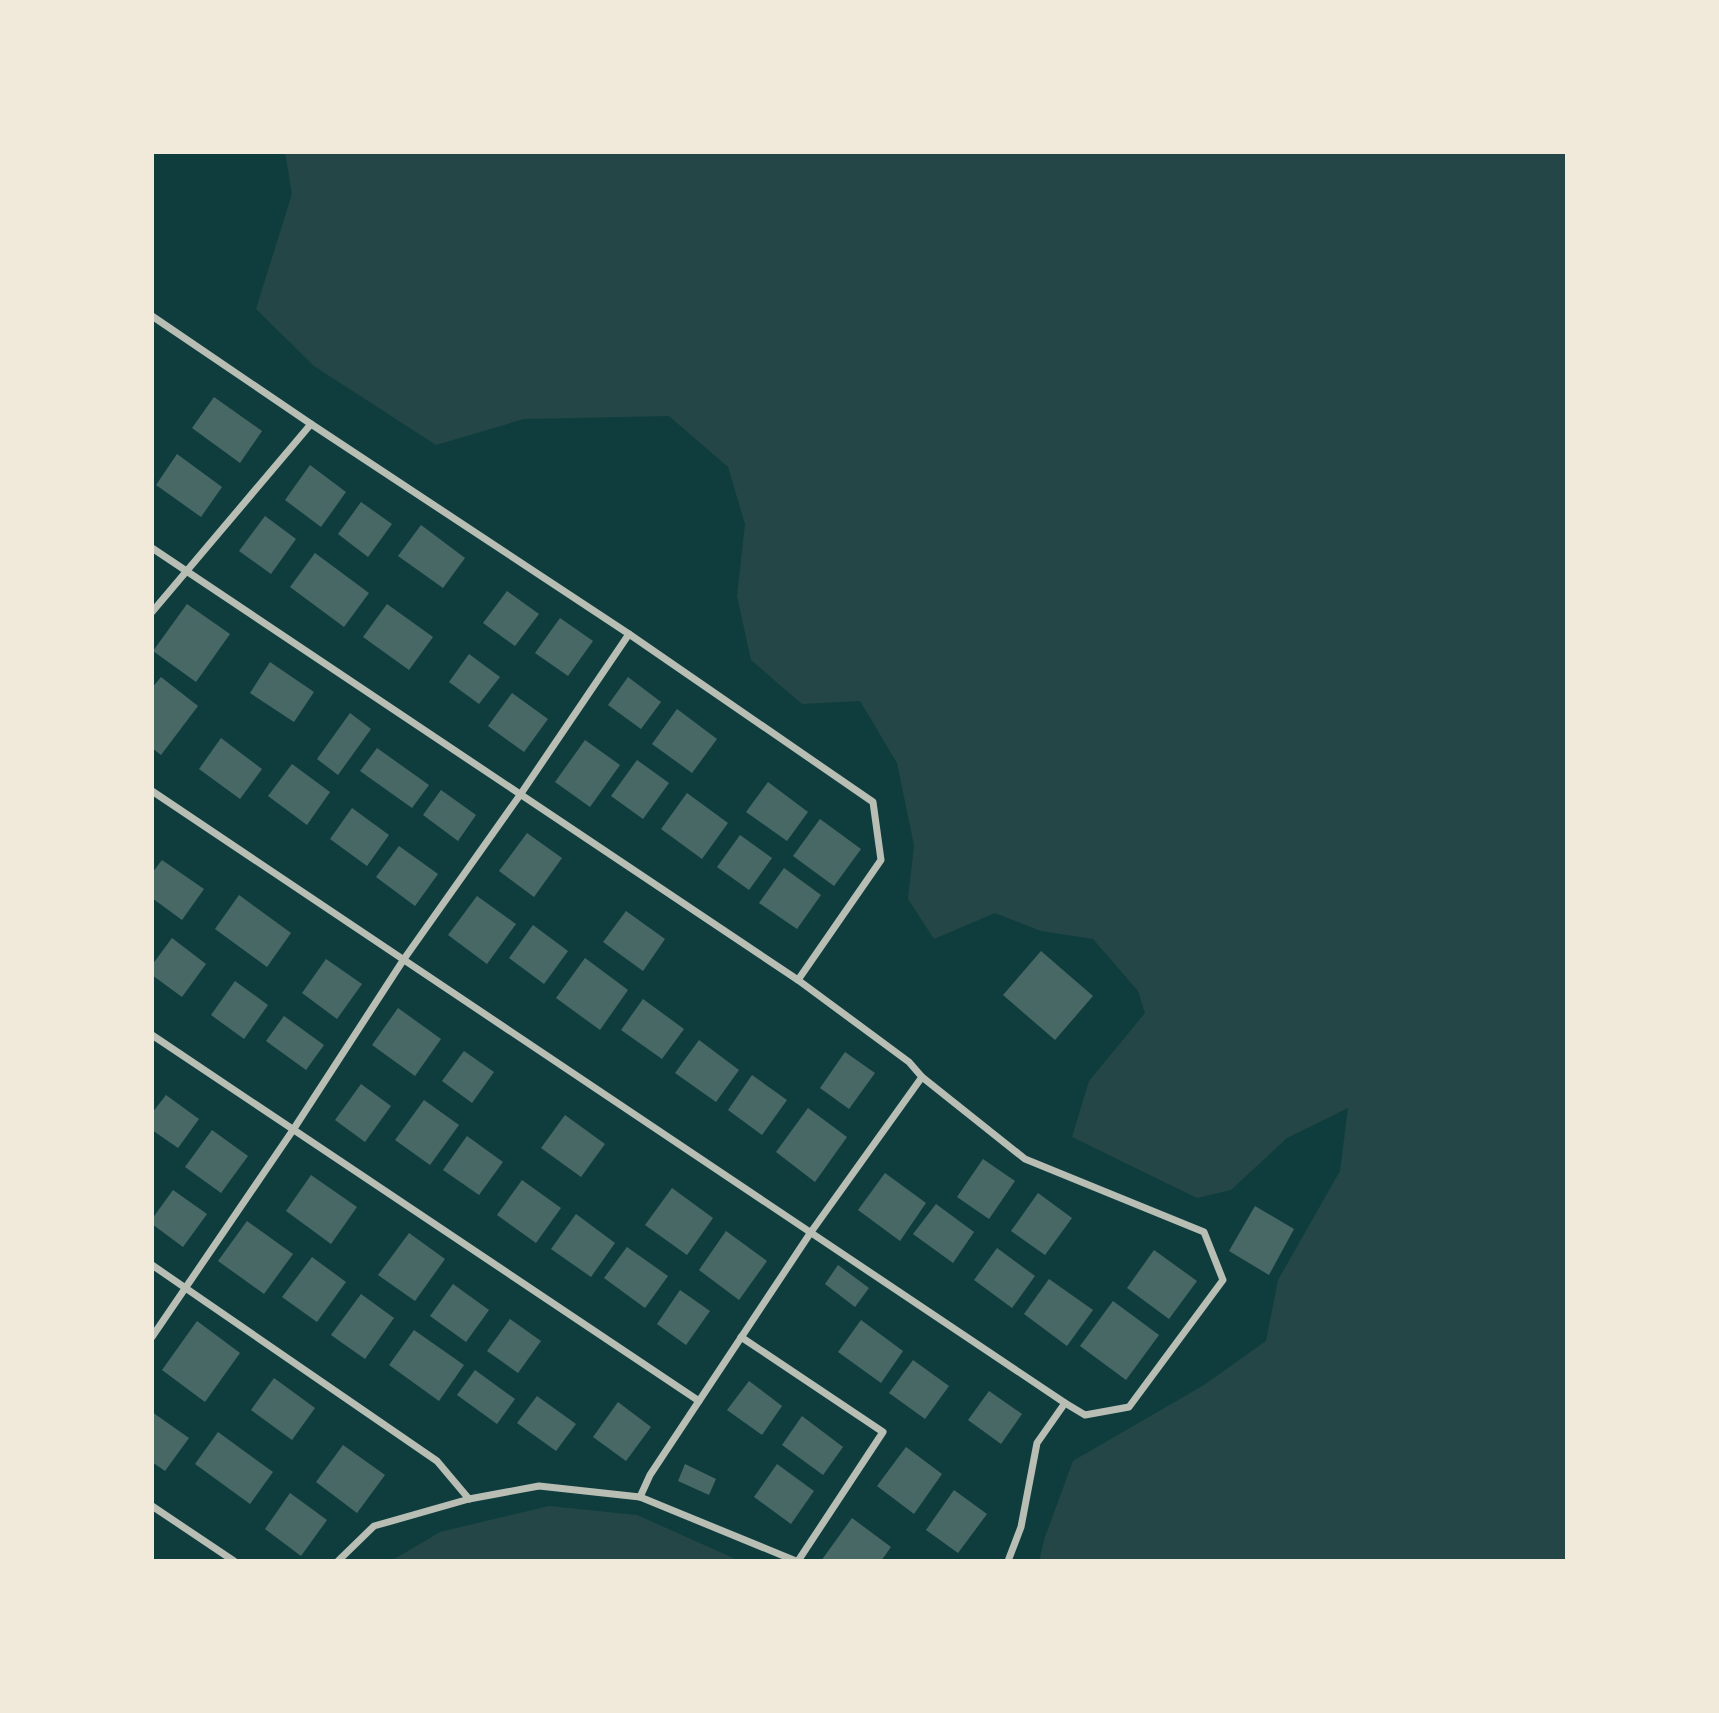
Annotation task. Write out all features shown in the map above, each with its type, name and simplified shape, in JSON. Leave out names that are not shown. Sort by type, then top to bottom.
[{"type":"street","points":[[152,316],[629,634],[873,802],[881,860],[798,980]]},
{"type":"street","points":[[152,611],[188,572],[311,424]]},
{"type":"street","points":[[152,548],[798,980],[909,1062],[922,1077],[1025,1159],[1204,1232],[1223,1280],[1129,1407],[1085,1415],[152,791]]},
{"type":"street","points":[[152,1336],[293,1130],[404,959],[629,634]]},
{"type":"street","points":[[152,1035],[699,1401]]},
{"type":"street","points":[[640,1497],[650,1475],[741,1336],[811,1232],[922,1077]]},
{"type":"street","points":[[152,1265],[438,1461],[469,1499]]},
{"type":"street","points":[[338,1561],[374,1525],[469,1499],[539,1486],[640,1497],[797,1561],[883,1432],[741,1336]]},
{"type":"street","points":[[1008,1561],[1021,1528],[1037,1444],[1065,1403]]},
{"type":"street","points":[[152,1506],[234,1561]]},
{"type":"shaded area","points":[[285,152],[1567,152],[1567,1561],[1039,1561],[1073,1461],[1204,1385],[1266,1341],[1278,1280],[1340,1171],[1348,1108],[1287,1138],[1231,1190],[1197,1198],[1072,1137],[1089,1081],[1145,1013],[1138,991],[1093,939],[1041,931],[995,913],[934,939],[908,899],[914,845],[897,763],[860,701],[802,704],[751,660],[737,596],[745,524],[728,467],[669,416],[524,419],[436,445],[314,366],[256,309],[292,194]]},
{"type":"shaded area","points":[[549,1506],[637,1515],[740,1561],[391,1561],[440,1532]]},
{"type":"building","points":[[214,397],[262,431],[240,463],[192,428]]},
{"type":"building","points":[[177,454],[222,487],[201,517],[156,485]]},
{"type":"building","points":[[310,465],[346,492],[321,527],[285,500]]},
{"type":"building","points":[[361,502],[392,524],[368,557],[338,534]]},
{"type":"building","points":[[265,516],[296,539],[271,574],[239,551]]},
{"type":"building","points":[[421,525],[465,558],[443,588],[398,556]]},
{"type":"building","points":[[315,553],[369,593],[344,627],[290,587]]},
{"type":"building","points":[[507,591],[539,614],[515,646],[483,623]]},
{"type":"building","points":[[187,604],[230,634],[196,682],[153,651]]},
{"type":"building","points":[[387,604],[433,637],[409,670],[363,637]]},
{"type":"building","points":[[560,618],[593,641],[568,676],[535,653]]},
{"type":"building","points":[[469,654],[500,677],[479,704],[449,682]]},
{"type":"building","points":[[270,662],[314,692],[294,722],[250,693]]},
{"type":"building","points":[[161,677],[198,706],[161,755],[152,748],[152,688]]},
{"type":"building","points":[[628,677],[661,702],[641,729],[608,705]]},
{"type":"building","points":[[512,693],[548,719],[524,752],[488,726]]},
{"type":"building","points":[[677,709],[717,739],[692,773],[652,744]]},
{"type":"building","points":[[350,713],[371,729],[338,775],[317,759]]},
{"type":"building","points":[[221,738],[262,769],[240,799],[199,769]]},
{"type":"building","points":[[585,740],[620,765],[590,807],[555,782]]},
{"type":"building","points":[[377,748],[429,785],[412,808],[360,771]]},
{"type":"building","points":[[637,760],[669,783],[643,819],[611,796]]},
{"type":"building","points":[[292,764],[330,792],[307,825],[268,796]]},
{"type":"building","points":[[768,782],[808,812],[787,841],[746,812]]},
{"type":"building","points":[[441,790],[476,815],[458,841],[423,815]]},
{"type":"building","points":[[687,793],[728,823],[702,859],[661,829]]},
{"type":"building","points":[[352,808],[389,835],[367,866],[330,839]]},
{"type":"building","points":[[820,819],[861,849],[834,886],[793,856]]},
{"type":"building","points":[[527,833],[562,858],[534,897],[499,871]]},
{"type":"building","points":[[740,835],[772,858],[749,890],[717,867]]},
{"type":"building","points":[[399,846],[438,874],[415,906],[376,877]]},
{"type":"building","points":[[162,860],[204,889],[182,920],[152,898],[152,873]]},
{"type":"building","points":[[784,868],[821,895],[797,929],[759,903]]},
{"type":"building","points":[[239,895],[291,933],[267,967],[215,929]]},
{"type":"building","points":[[477,896],[516,924],[487,964],[448,935]]},
{"type":"building","points":[[626,911],[665,939],[643,971],[603,942]]},
{"type":"building","points":[[533,925],[568,951],[544,984],[509,958]]},
{"type":"building","points":[[172,938],[206,964],[182,997],[152,975],[152,965]]},
{"type":"building","points":[[1041,951],[1093,996],[1055,1040],[1003,995]]},
{"type":"building","points":[[585,958],[628,990],[600,1030],[556,998]]},
{"type":"building","points":[[326,959],[362,984],[337,1019],[302,993]]},
{"type":"building","points":[[235,981],[268,1005],[244,1039],[211,1015]]},
{"type":"building","points":[[643,999],[684,1029],[662,1059],[621,1030]]},
{"type":"building","points":[[398,1008],[441,1039],[415,1076],[372,1045]]},
{"type":"building","points":[[284,1016],[324,1045],[306,1070],[266,1041]]},
{"type":"building","points":[[699,1040],[739,1070],[716,1102],[675,1073]]},
{"type":"building","points":[[464,1051],[494,1072],[472,1103],[442,1081]]},
{"type":"building","points":[[845,1052],[875,1073],[849,1109],[820,1088]]},
{"type":"building","points":[[752,1075],[787,1100],[762,1135],[728,1110]]},
{"type":"building","points":[[361,1084],[391,1106],[365,1142],[335,1120]]},
{"type":"building","points":[[166,1095],[199,1119],[178,1148],[152,1130],[152,1113]]},
{"type":"building","points":[[424,1100],[459,1125],[430,1165],[395,1140]]},
{"type":"building","points":[[808,1108],[847,1137],[815,1182],[776,1152]]},
{"type":"building","points":[[565,1115],[605,1144],[581,1177],[541,1148]]},
{"type":"building","points":[[212,1130],[248,1156],[221,1193],[185,1167]]},
{"type":"building","points":[[467,1136],[503,1162],[479,1195],[443,1170]]},
{"type":"building","points":[[983,1159],[1015,1181],[989,1219],[957,1197]]},
{"type":"building","points":[[885,1173],[926,1203],[900,1241],[858,1210]]},
{"type":"building","points":[[311,1175],[357,1207],[331,1244],[286,1211]]},
{"type":"building","points":[[522,1180],[561,1208],[536,1243],[497,1215]]},
{"type":"building","points":[[672,1188],[713,1218],[687,1255],[645,1225]]},
{"type":"building","points":[[173,1190],[207,1214],[183,1247],[152,1224],[152,1219]]},
{"type":"building","points":[[1038,1193],[1072,1218],[1045,1255],[1011,1231]]},
{"type":"building","points":[[936,1204],[974,1232],[953,1263],[913,1234]]},
{"type":"building","points":[[1255,1206],[1294,1229],[1269,1275],[1229,1251]]},
{"type":"building","points":[[576,1214],[615,1243],[591,1277],[551,1249]]},
{"type":"building","points":[[247,1221],[293,1254],[264,1294],[218,1261]]},
{"type":"building","points":[[726,1231],[767,1261],[739,1300],[699,1270]]},
{"type":"building","points":[[409,1233],[445,1259],[415,1301],[378,1275]]},
{"type":"building","points":[[627,1247],[668,1276],[645,1308],[604,1278]]},
{"type":"building","points":[[997,1248],[1035,1276],[1012,1308],[974,1280]]},
{"type":"building","points":[[1154,1250],[1197,1281],[1169,1319],[1127,1288]]},
{"type":"building","points":[[312,1257],[346,1282],[317,1322],[282,1297]]},
{"type":"building","points":[[838,1265],[869,1288],[855,1307],[825,1284]]},
{"type":"building","points":[[1049,1279],[1093,1310],[1067,1346],[1024,1314]]},
{"type":"building","points":[[453,1284],[489,1310],[466,1342],[430,1316]]},
{"type":"building","points":[[680,1290],[710,1311],[686,1345],[657,1324]]},
{"type":"building","points":[[361,1294],[394,1318],[365,1359],[331,1335]]},
{"type":"building","points":[[1113,1301],[1159,1335],[1126,1380],[1080,1346]]},
{"type":"building","points":[[510,1319],[541,1341],[518,1373],[487,1351]]},
{"type":"building","points":[[861,1320],[903,1351],[881,1383],[838,1352]]},
{"type":"building","points":[[197,1321],[240,1353],[205,1402],[162,1370]]},
{"type":"building","points":[[414,1330],[464,1365],[439,1401],[389,1365]]},
{"type":"building","points":[[913,1360],[949,1386],[925,1419],[889,1393]]},
{"type":"building","points":[[475,1370],[515,1399],[497,1424],[457,1395]]},
{"type":"building","points":[[274,1378],[315,1408],[292,1440],[251,1410]]},
{"type":"building","points":[[749,1381],[782,1406],[762,1435],[727,1410]]},
{"type":"building","points":[[989,1391],[1022,1414],[1001,1444],[968,1420]]},
{"type":"building","points":[[537,1396],[576,1424],[556,1451],[517,1423]]},
{"type":"building","points":[[618,1402],[651,1427],[626,1461],[593,1437]]},
{"type":"building","points":[[152,1412],[189,1438],[165,1471],[152,1462]]},
{"type":"building","points":[[802,1416],[843,1447],[823,1475],[782,1445]]},
{"type":"building","points":[[218,1432],[273,1472],[250,1504],[195,1464]]},
{"type":"building","points":[[343,1445],[385,1475],[357,1513],[316,1482]]},
{"type":"building","points":[[906,1447],[942,1474],[914,1514],[877,1486]]},
{"type":"building","points":[[685,1464],[716,1479],[709,1495],[678,1481]]},
{"type":"building","points":[[777,1464],[814,1491],[791,1524],[754,1497]]},
{"type":"building","points":[[954,1490],[987,1514],[958,1553],[926,1530]]},
{"type":"building","points":[[290,1493],[327,1520],[301,1556],[265,1529]]},
{"type":"building","points":[[852,1518],[891,1547],[881,1561],[821,1561]]}]
